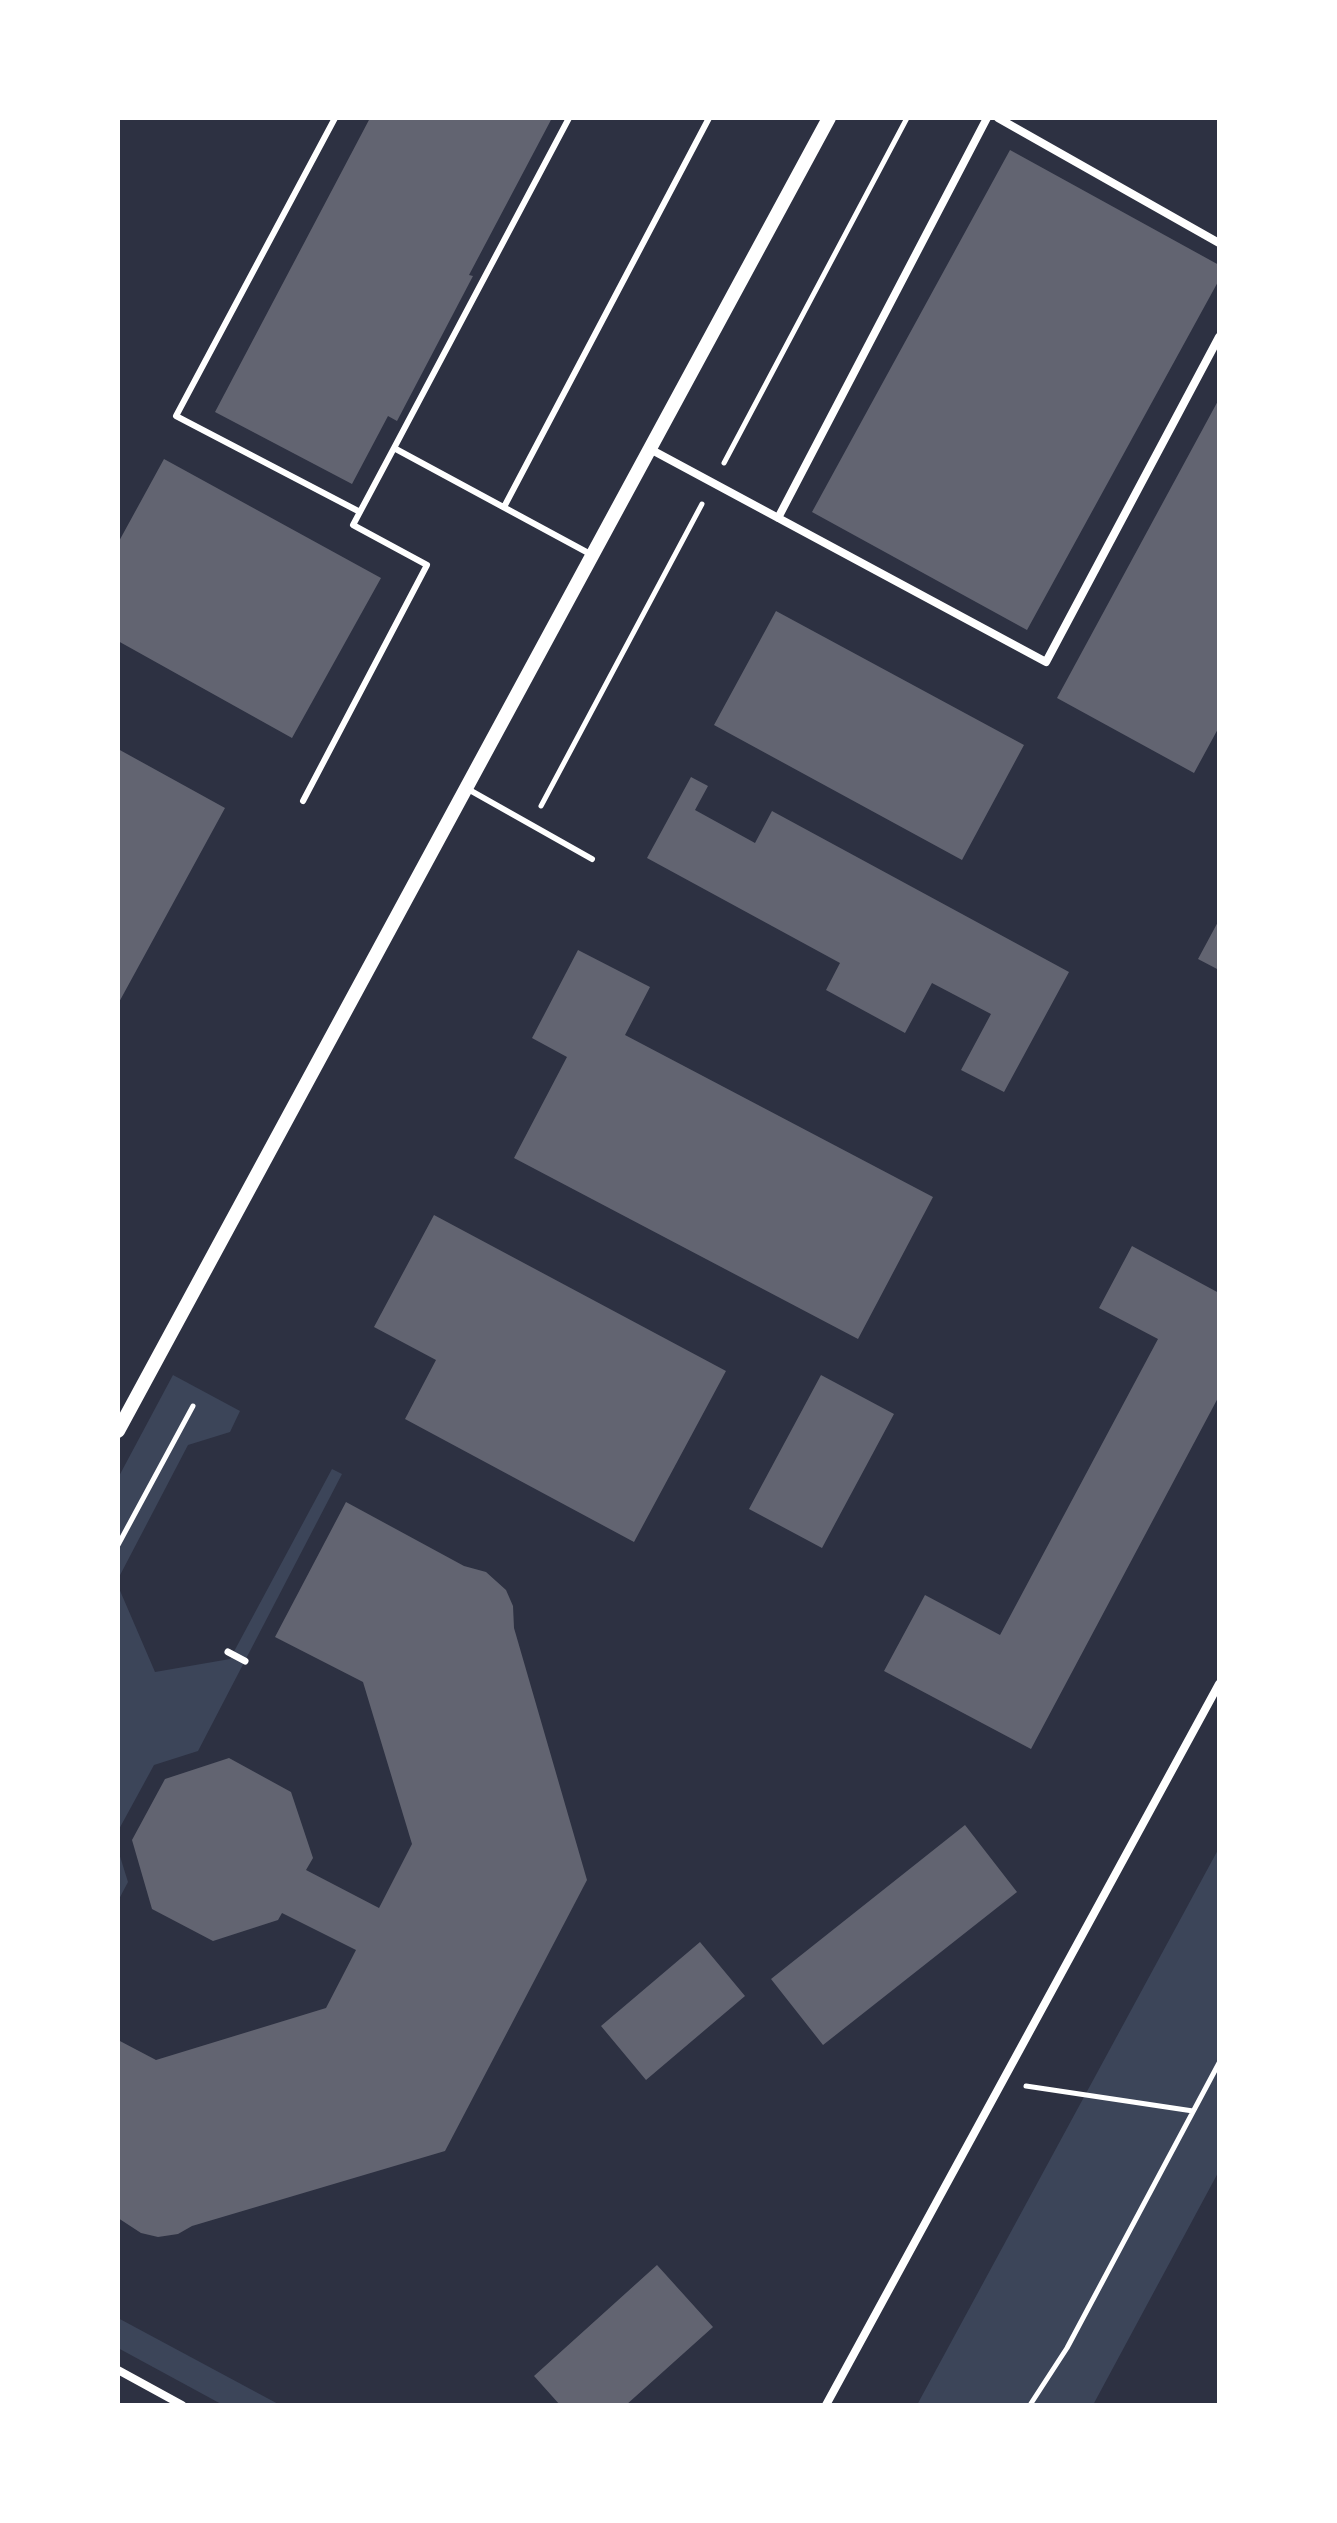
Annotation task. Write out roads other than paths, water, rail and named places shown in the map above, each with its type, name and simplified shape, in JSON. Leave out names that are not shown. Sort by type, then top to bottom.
[{"type":"street","points":[[118,1431],[829,118]]},
{"type":"street","points":[[778,518],[987,118]]},
{"type":"street","points":[[998,118],[1219,243]]},
{"type":"street","points":[[650,449],[1046,662],[1219,337]]},
{"type":"street","points":[[228,1652],[245,1661]]},
{"type":"street","points":[[826,2405],[1219,1684]]},
{"type":"street","points":[[118,2370],[182,2405]]},
{"type":"lane","points":[[335,118],[176,416],[360,512]]},
{"type":"lane","points":[[303,801],[427,565],[353,525],[569,118]]},
{"type":"lane","points":[[504,507],[709,118]]},
{"type":"lane","points":[[394,448],[592,555]]},
{"type":"lane","points":[[466,788],[592,859]]}]
